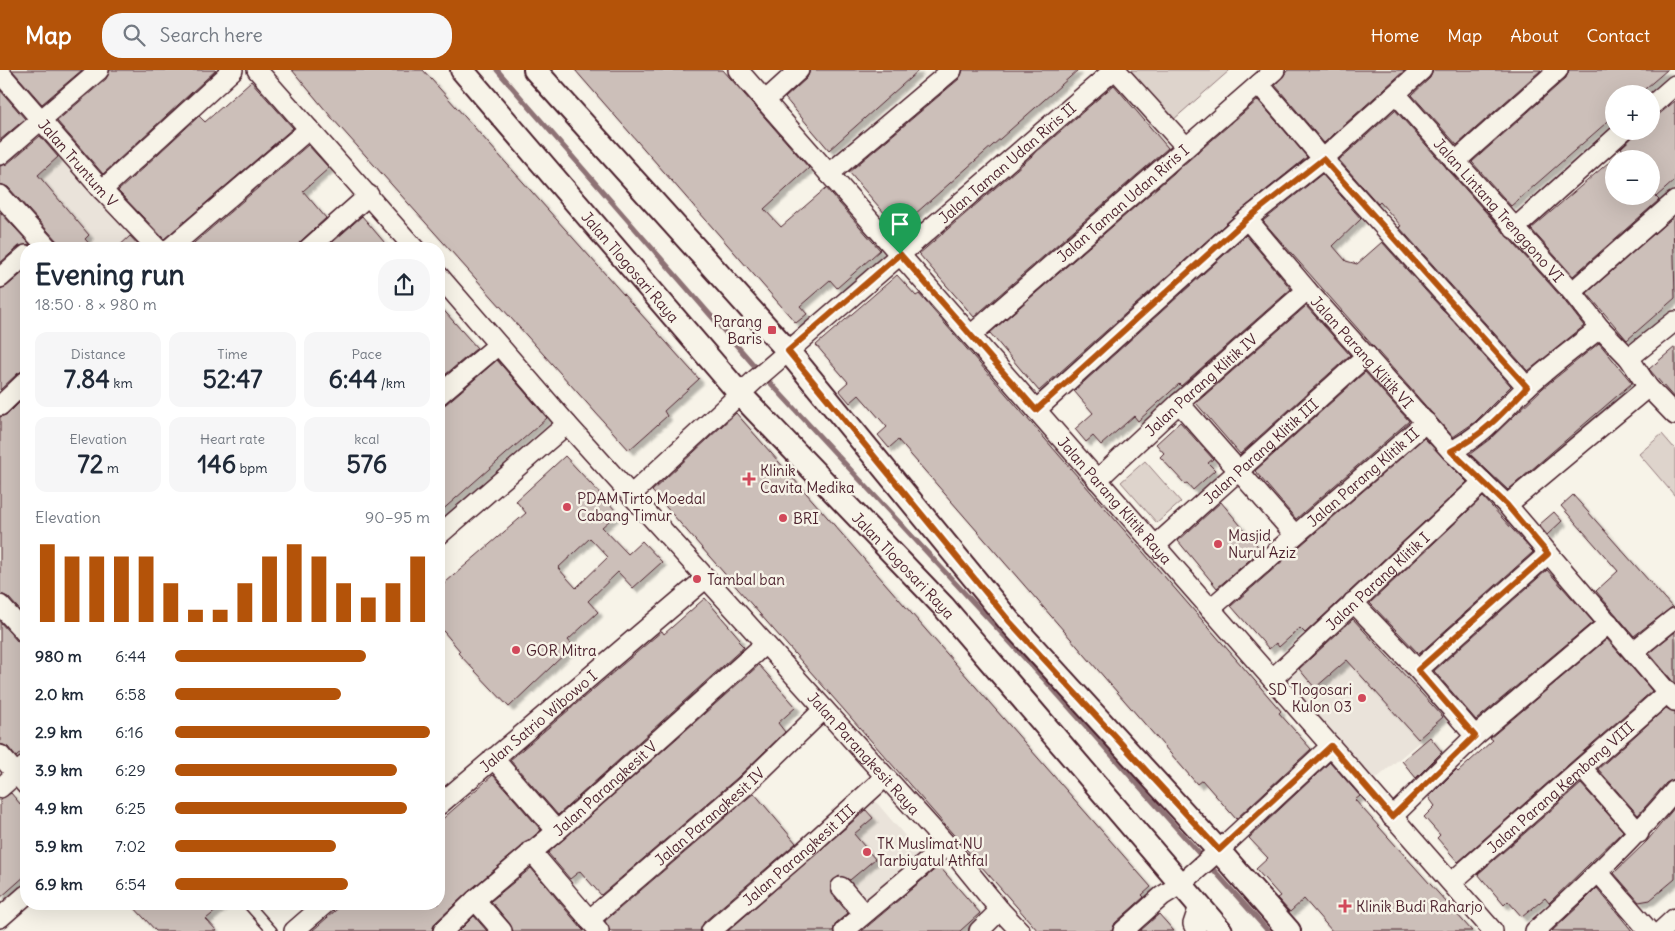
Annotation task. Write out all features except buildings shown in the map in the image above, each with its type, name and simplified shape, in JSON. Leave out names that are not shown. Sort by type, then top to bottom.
[{"type":"street","points":[[0,154],[99,70]]},
{"type":"street","points":[[102,190],[233,70]]},
{"type":"street","points":[[257,70],[409,242]]},
{"type":"street","name":"Jalan Tlogosari Raya","points":[[462,70],[943,606],[1182,882],[1199,906],[1221,931]]},
{"type":"street","points":[[535,70],[784,354],[1010,622],[1289,931]]},
{"type":"street","name":"Jalan Parang Klitik Raya","points":[[738,70],[1493,931]]},
{"type":"street","points":[[765,101],[799,70]]},
{"type":"street","points":[[829,174],[952,70]]},
{"type":"street","points":[[1115,70],[1186,147]]},
{"type":"street","name":"Jalan Taman Udan Riris II","points":[[631,495],[784,354],[1115,70]]},
{"type":"street","name":"Jalan Taman Udan Riris I","points":[[971,335],[1275,70]]},
{"type":"street","points":[[1036,410],[1247,219],[1323,159],[1422,70]]},
{"type":"street","points":[[1455,162],[1558,70]]},
{"type":"street","name":"Jalan Truntum V","points":[[0,73],[102,190],[151,242]]},
{"type":"street","points":[[1259,84],[1323,159],[1527,387]]},
{"type":"street","points":[[1660,98],[1675,85]]},
{"type":"street","name":"Jalan Lintang Trenggono VI","points":[[1396,94],[1572,292],[1600,328],[1629,358],[1648,387],[1675,415]]},
{"type":"street","points":[[177,242],[309,129]]},
{"type":"street","points":[[1514,229],[1613,140]]},
{"type":"street","points":[[0,195],[39,242]]},
{"type":"street","points":[[316,242],[369,195]]},
{"type":"street","points":[[1572,292],[1675,201]]},
{"type":"street","name":"Jalan Parang Klitik VI","points":[[1247,219],[1307,290],[1451,451],[1507,505],[1672,697]]},
{"type":"street","points":[[0,278],[20,260]]},
{"type":"street","name":"Jalan Parangkesit Raya","points":[[445,283],[631,495],[884,778],[947,845],[1000,910],[1020,931]]},
{"type":"street","name":"Jalan Parang Klitik IV","points":[[1098,480],[1179,403],[1307,290]]},
{"type":"street","points":[[1629,358],[1675,321]]},
{"type":"street","points":[[1451,451],[1469,443],[1494,421],[1527,387],[1600,328]]},
{"type":"street","points":[[445,390],[498,345]]},
{"type":"street","name":"Jalan Parang Klitik III","points":[[1155,546],[1367,355]]},
{"type":"street","points":[[0,406],[20,387]]},
{"type":"street","points":[[1507,505],[1648,387]]},
{"type":"street","points":[[1179,403],[1295,535]]},
{"type":"street","name":"Jalan Parang Klitik II","points":[[1210,609],[1426,422]]},
{"type":"street","points":[[445,525],[568,424]]},
{"type":"street","name":"Jalan Parang Klitik I","points":[[1272,679],[1483,482]]},
{"type":"street","points":[[1418,670],[1548,554]]},
{"type":"street","name":"Jalan Satrio Wibowo I","points":[[445,800],[706,578]]},
{"type":"street","points":[[1353,602],[1418,670],[1475,736]]},
{"type":"street","points":[[0,605],[20,627]]},
{"type":"street","points":[[1634,652],[1675,618]]},
{"type":"street","points":[[1392,817],[1475,736],[1609,623]]},
{"type":"street","name":"Jalan Parangkesit V","points":[[443,931],[475,900],[557,831],[765,644]]},
{"type":"street","name":"Jalan Parang Kembang VIII","points":[[1452,882],[1582,768],[1672,697]]},
{"type":"street","name":"Jalan Parangkesit IV","points":[[594,925],[745,786],[824,709]]},
{"type":"street","points":[[1123,931],[1162,896],[1182,882],[1217,852],[1331,746]]},
{"type":"street","points":[[0,755],[20,772]]},
{"type":"street","points":[[493,758],[557,831]]},
{"type":"street","points":[[1582,768],[1638,833]]},
{"type":"street","points":[[0,788],[20,777]]},
{"type":"street","name":"Jalan Parangkesit III","points":[[711,931],[805,850],[884,778]]},
{"type":"street","points":[[1535,931],[1600,873],[1675,790]]},
{"type":"street","points":[[844,931],[947,845]]},
{"type":"street","points":[[531,851],[594,925]]},
{"type":"street","points":[[1600,873],[1649,931]]},
{"type":"street","points":[[841,887],[864,914]]},
{"type":"street","points":[[0,918],[20,900]]},
{"type":"street","points":[[475,900],[502,931]]},
{"type":"street","points":[[1196,931],[1193,924],[1199,906]]},
{"type":"street","points":[[294,931],[318,910]]},
{"type":"street","points":[[979,931],[1000,910]]},
{"type":"street","points":[[1661,931],[1675,918]]},
{"type":"lane","points":[[253,910],[272,931]]},
{"type":"shaded area","points":[[1130,70],[1230,70],[1173,120]]},
{"type":"shaded area","points":[[40,129],[140,242],[50,242],[0,184],[0,160]]},
{"type":"shaded area","points":[[1662,434],[1675,449],[1675,496],[1639,454]]},
{"type":"shaded area","points":[[1145,461],[1181,502],[1157,523],[1121,482]]},
{"type":"shaded area","name":"SD Tlogosari Kulon 03","points":[[1355,611],[1447,718],[1369,785],[1278,679]]},
{"type":"shaded area","name":"TK Muslimat NU Tarbiyatul Athfal","points":[[871,796],[923,857],[864,908],[812,847]]},
{"type":"waterway","points":[[497,70],[752,363],[1044,679],[1268,931]]},
{"type":"place","name":"Parang Baris","points":[[772,330]]},
{"type":"place","name":"Klinik Cavita Medika","points":[[749,479]]},
{"type":"place","name":"PDAM Tirto Moedal Cabang Timur","points":[[567,507]]},
{"type":"place","name":"BRI","points":[[783,518]]},
{"type":"place","name":"Masjid Nurul Aziz","points":[[1218,544]]},
{"type":"place","name":"Tambal ban","points":[[697,579]]},
{"type":"place","name":"GOR Mitra","points":[[516,650]]},
{"type":"place","name":"SD Tlogosari Kulon 03","points":[[1362,698]]},
{"type":"place","name":"TK Muslimat NU Tarbiyatul Athfal","points":[[867,852]]},
{"type":"place","name":"Klinik Budi Raharjo","points":[[1345,906]]},
{"type":"route","points":[[1323,159],[1527,387],[1494,421],[1469,443],[1451,451],[1507,505],[1548,554],[1418,670],[1475,736],[1392,817],[1331,746],[1219,850],[1010,622],[788,351],[900,254],[1036,410],[1247,219],[1323,159]]}]
